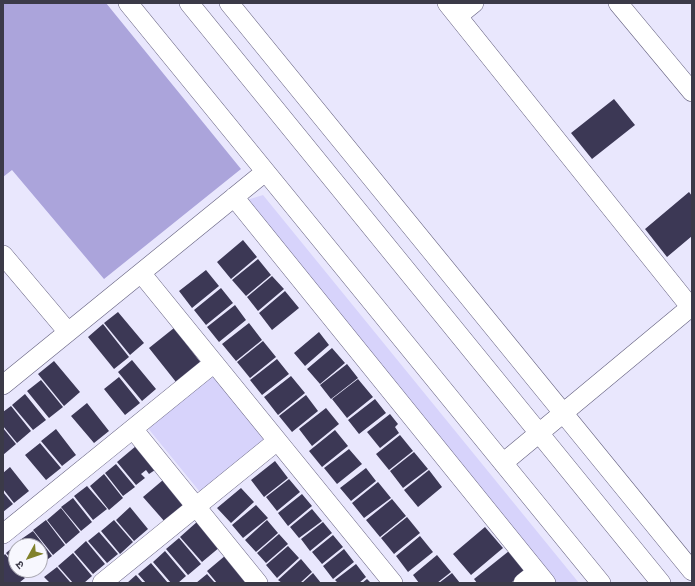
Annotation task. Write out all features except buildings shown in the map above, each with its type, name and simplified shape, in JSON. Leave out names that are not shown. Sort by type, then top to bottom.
[{"type":"street","points":[[128,3],[601,583]]},
{"type":"street","points":[[189,3],[661,583]]},
{"type":"street","points":[[229,3],[692,571]]},
{"type":"street","points":[[474,3],[453,10],[691,307],[503,464]]},
{"type":"street","points":[[618,3],[692,92]]},
{"type":"street","points":[[3,385],[265,172]]},
{"type":"street","points":[[234,197],[536,579]]},
{"type":"street","points":[[3,255],[68,332]]},
{"type":"street","points":[[141,273],[393,583]]},
{"type":"street","points":[[3,534],[214,363]]},
{"type":"street","points":[[133,429],[258,583]]},
{"type":"street","points":[[102,583],[277,441]]},
{"type":"shaded area","points":[[3,3],[106,3],[241,169],[104,279],[12,170],[3,177]]},
{"type":"shaded area","points":[[263,195],[579,583],[557,583],[247,200]]},
{"type":"shaded area","points":[[212,374],[265,439],[200,492],[147,427]]}]
